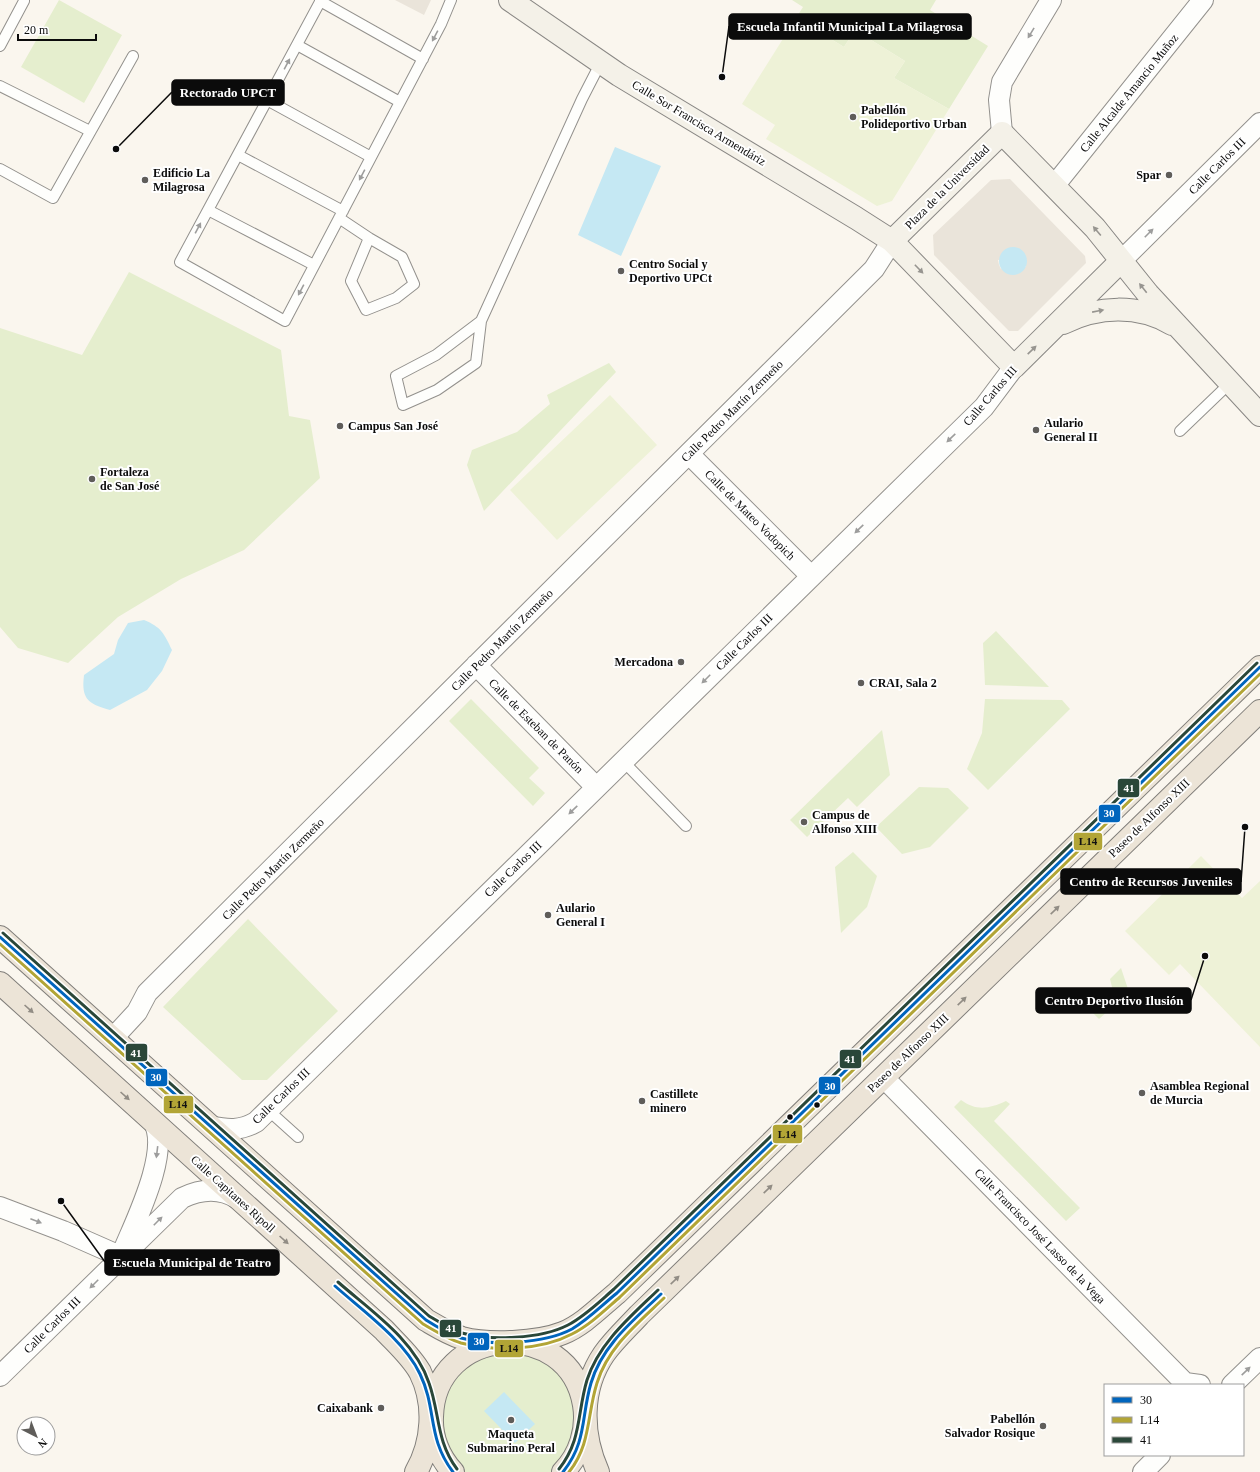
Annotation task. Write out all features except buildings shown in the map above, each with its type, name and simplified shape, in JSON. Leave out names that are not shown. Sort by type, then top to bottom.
[{"type":"main road","points":[[416,1472],[423,1460],[432,1426],[435,1396],[440,1383],[456,1361],[480,1347],[494,1343],[544,1339],[563,1333],[592,1314],[616,1293],[1260,667]]},
{"type":"main road","name":"Paseo de Alfonso XIII","points":[[585,1413],[590,1384],[596,1369],[615,1340],[639,1315],[1260,710]]},
{"type":"main road","points":[[0,937],[426,1320],[446,1332],[462,1338],[512,1341],[531,1344],[545,1350],[558,1359],[577,1383],[585,1413],[588,1441],[598,1472]]},
{"type":"main road","name":"Calle Capitanes Ripoll","points":[[0,983],[384,1330],[411,1359],[425,1384],[435,1442],[442,1458],[453,1472]]},
{"type":"main road","points":[[563,1472],[573,1459],[579,1447],[584,1428],[585,1413]]},
{"type":"street","name":"Calle Sor Francisca Armendáriz","points":[[510,0],[601,62],[892,241]]},
{"type":"street","points":[[1051,0],[1002,82],[999,100],[1002,132],[1095,228],[1148,294],[1260,415]]},
{"type":"street","name":"Calle Alcalde Amancio Muñoz","points":[[1054,186],[1203,0]]},
{"type":"street","name":"Calle Carlos III","points":[[210,1126],[236,1130],[248,1127],[256,1122],[984,407],[1014,367],[1260,123]]},
{"type":"street","name":"Plaza de la Universidad","points":[[892,241],[1002,132]]},
{"type":"street","points":[[892,241],[1014,367]]},
{"type":"street","name":"Calle Pedro Martín Zermeño","points":[[112,1038],[137,1012],[148,993],[874,268],[892,241]]},
{"type":"street","points":[[1050,332],[1058,326],[1077,317],[1098,310],[1125,310],[1155,316],[1177,328],[1188,337]]},
{"type":"street","name":"Calle de Mateo Vodopich","points":[[689,454],[811,576]]},
{"type":"street","name":"Calle de Esteban de Panón","points":[[476,666],[596,787]]},
{"type":"street","name":"Calle Francisco José Lasso de la Vega","points":[[883,1077],[1185,1384]]},
{"type":"street","name":"Calle Carlos III","points":[[122,1257],[152,1177],[158,1144],[156,1126],[153,1121]]},
{"type":"street","name":"Calle Carlos III","points":[[0,1376],[174,1204],[192,1193],[207,1190],[218,1190],[230,1194],[240,1200]]},
{"type":"street","points":[[0,1207],[63,1231],[122,1257]]},
{"type":"street","points":[[1233,1384],[1260,1358]]},
{"type":"street","points":[[1143,1472],[1159,1456]]},
{"type":"lane","points":[[423,59],[321,1],[180,262],[285,321],[423,59],[441,24],[451,0]]},
{"type":"lane","points":[[0,46],[24,1]]},
{"type":"lane","points":[[297,45],[400,102]]},
{"type":"lane","points":[[0,169],[53,198],[132,56]]},
{"type":"lane","points":[[481,321],[436,354],[396,376],[403,406],[437,390],[476,364],[481,321],[582,99],[601,62]]},
{"type":"lane","points":[[0,86],[90,131]]},
{"type":"lane","points":[[267,100],[371,157]]},
{"type":"lane","points":[[238,155],[341,214],[369,238],[402,257],[414,284],[396,298],[366,310],[351,281],[369,238]]},
{"type":"lane","points":[[208,210],[314,265]]},
{"type":"lane","points":[[1180,431],[1230,383]]},
{"type":"lane","points":[[623,761],[686,826]]},
{"type":"lane","points":[[268,1110],[298,1137]]},
{"type":"green space","points":[[59,0],[122,35],[84,103],[21,67]]},
{"type":"green space","points":[[792,0],[936,0],[930,10],[988,46],[949,109],[894,78],[905,61],[855,30],[844,47],[796,18],[803,7]]},
{"type":"green space","name":"Pabellón Polideportivo Urban","points":[[796,18],[844,47],[855,30],[905,61],[894,78],[949,109],[892,201],[877,206],[766,139],[775,125],[742,104]]},
{"type":"green space","points":[[129,272],[281,350],[289,416],[310,420],[320,478],[244,550],[181,579],[118,617],[68,663],[18,648],[0,627],[0,328],[82,355]]},
{"type":"green space","points":[[609,363],[616,372],[484,511],[467,465],[472,450],[517,432],[550,404],[547,395]]},
{"type":"green space","points":[[610,395],[657,445],[557,540],[510,490]]},
{"type":"green space","points":[[996,631],[1049,687],[985,685],[983,643]]},
{"type":"green space","points":[[471,699],[539,768],[529,778],[545,793],[533,806],[449,721]]},
{"type":"green space","points":[[985,699],[1062,700],[1070,709],[988,790],[967,769],[982,733]]},
{"type":"green space","points":[[882,730],[890,775],[857,807],[848,798],[807,837],[790,820]]},
{"type":"green space","points":[[919,787],[948,788],[969,808],[930,847],[902,854],[876,827]]},
{"type":"green space","points":[[853,852],[877,876],[867,907],[841,933],[835,867]]},
{"type":"green space","points":[[1201,856],[1242,898],[1260,881],[1260,1047],[1180,964],[1169,975],[1125,931]]},
{"type":"green space","points":[[248,919],[338,1011],[267,1080],[242,1080],[163,1007]]},
{"type":"green space","points":[[1121,968],[1129,992],[1099,1019],[1093,1013],[1114,995],[1110,979]]},
{"type":"green space","points":[[961,1100],[972,1106],[983,1108],[994,1106],[1006,1101],[1010,1104],[994,1121],[1080,1208],[1066,1221],[954,1107]]},
{"type":"green space","points":[[531,1344],[583,1398],[563,1472],[453,1472],[435,1442],[456,1361]]},
{"type":"shaded area","points":[[395,0],[431,0],[424,15]]},
{"type":"shaded area","points":[[1010,179],[1085,256],[1086,263],[1018,331],[1009,331],[934,255],[933,235],[991,180]],"holes":[[[1026,257],[1026,267],[1001,269],[998,260]]]},
{"type":"water","points":[[615,147],[661,166],[621,256],[578,235]]},
{"type":"water","points":[[1013,247],[1023,251],[1027,261],[1023,271],[1013,275],[1003,271],[999,261],[1003,251]]},
{"type":"water","points":[[144,620],[154,625],[161,631],[172,650],[162,671],[147,690],[110,710],[91,703],[85,695],[83,683],[84,675],[114,654],[118,640],[128,623]]},
{"type":"water","points":[[504,1392],[535,1424],[515,1443],[484,1411]]},
{"type":"transit line","name":"41","points":[[3,933],[429,1316],[453,1330],[473,1336],[501,1338],[530,1336],[544,1333],[557,1330],[568,1325],[592,1308],[614,1289],[1257,663]]},
{"type":"transit line","name":"30","points":[[0,937],[426,1320],[452,1334],[473,1341],[502,1343],[532,1341],[547,1338],[572,1329],[617,1293],[1260,667]]},
{"type":"transit line","name":"L14","points":[[0,944],[423,1324],[451,1339],[474,1346],[488,1348],[518,1348],[533,1346],[547,1343],[572,1334],[597,1317],[620,1297],[1260,674]]},
{"type":"transit line","name":"41","points":[[338,1282],[391,1327],[414,1353],[429,1383],[445,1448],[457,1469]]},
{"type":"transit line","name":"30","points":[[335,1286],[382,1327],[404,1349],[413,1361],[420,1374],[429,1399],[439,1447],[453,1472]]},
{"type":"transit line","name":"41","points":[[559,1469],[572,1448],[587,1380],[599,1354],[616,1331],[658,1290]]},
{"type":"transit line","name":"30","points":[[563,1472],[571,1461],[580,1440],[588,1395],[596,1369],[611,1345],[620,1334],[661,1294]]},
{"type":"transit line","name":"L14","points":[[569,1472],[576,1462],[585,1440],[597,1383],[608,1358],[634,1326],[664,1298]]},
{"type":"place","name":"Escuela Infantil Municipal La Milagrosa","points":[[722,77]]},
{"type":"place","name":"Pabellón Polideportivo Urban","points":[[853,117]]},
{"type":"place","name":"Rectorado UPCT","points":[[116,149]]},
{"type":"place","name":"Spar","points":[[1169,175]]},
{"type":"place","name":"Edificio La Milagrosa","points":[[145,180]]},
{"type":"place","name":"Centro Social y Deportivo UPCt","points":[[621,271]]},
{"type":"place","name":"Campus San José","points":[[340,426]]},
{"type":"place","name":"Aulario General II","points":[[1036,430]]},
{"type":"place","name":"Fortaleza de San José","points":[[92,479]]},
{"type":"place","name":"Mercadona","points":[[681,662]]},
{"type":"place","name":"CRAI, Sala 2","points":[[861,683]]},
{"type":"place","name":"Campus de Alfonso XIII","points":[[804,822]]},
{"type":"place","name":"Centro de Recursos Juveniles","points":[[1245,827]]},
{"type":"place","name":"Aulario General I","points":[[548,915]]},
{"type":"place","name":"Centro Deportivo Ilusión","points":[[1205,956]]},
{"type":"place","name":"Asamblea Regional de Murcia","points":[[1142,1093]]},
{"type":"place","name":"Castillete minero","points":[[642,1101]]},
{"type":"place","name":"Escuela Municipal de Teatro","points":[[61,1201]]},
{"type":"place","name":"Caixabank","points":[[381,1408]]},
{"type":"place","name":"Maqueta Submarino Peral","points":[[511,1420]]},
{"type":"place","name":"Pabellón Salvador Rosique","points":[[1043,1426]]}]
